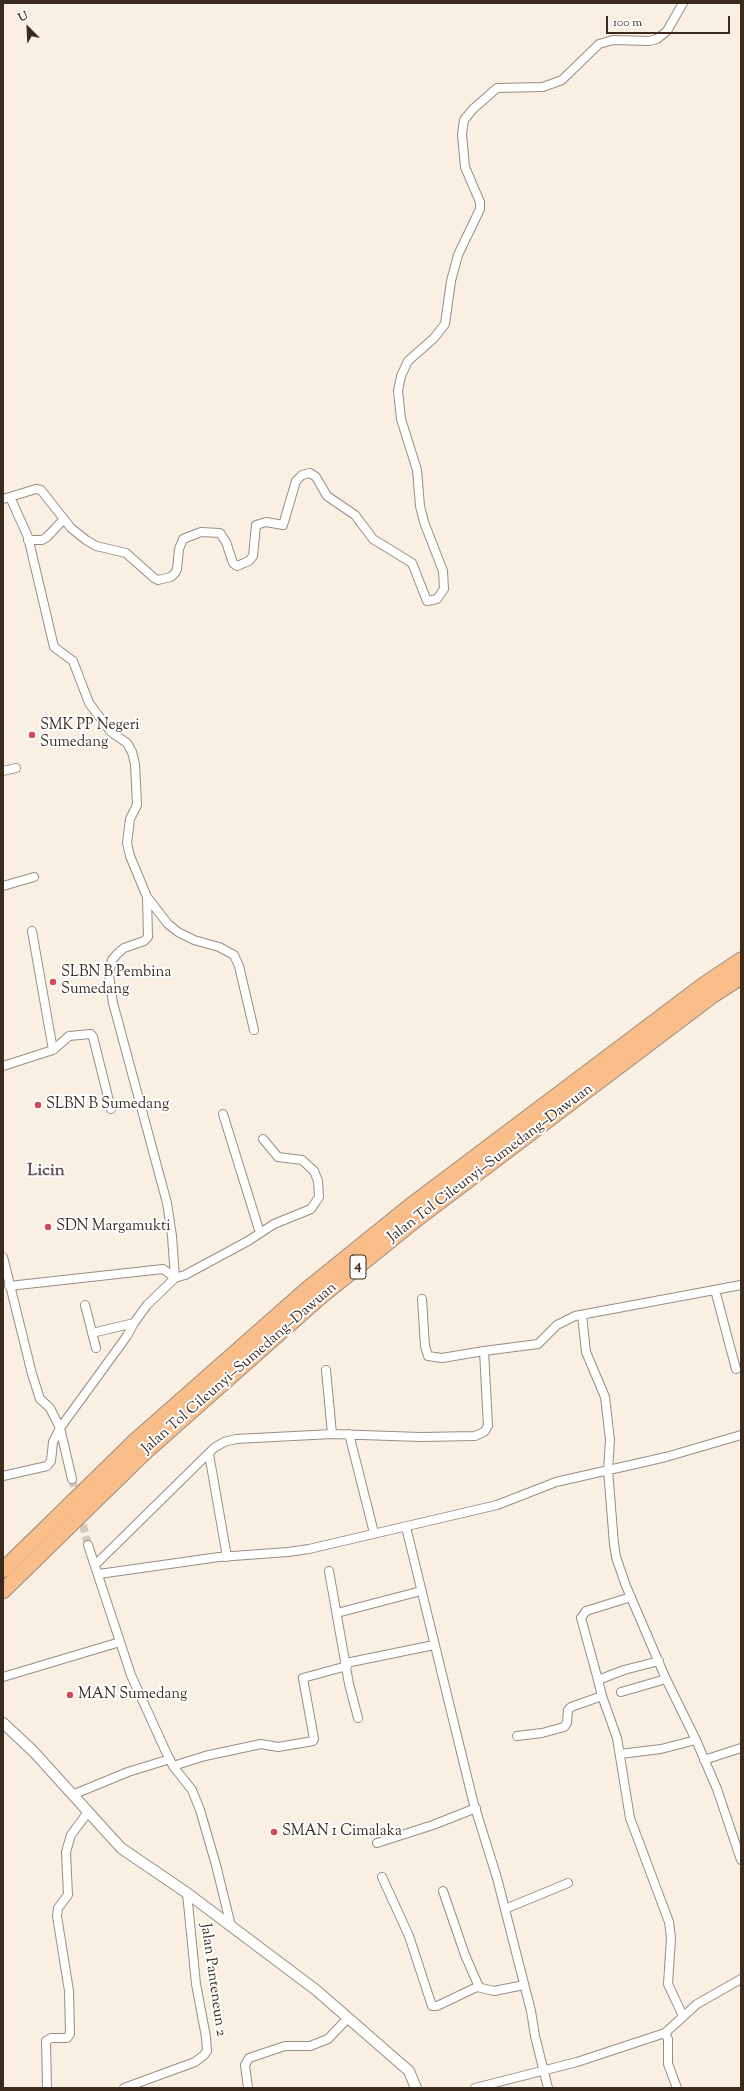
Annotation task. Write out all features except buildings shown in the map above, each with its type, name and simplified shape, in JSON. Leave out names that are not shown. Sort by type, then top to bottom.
[{"type":"highway","name":"Jalan Tol Cileunyi–Sumedang–Dawuan","points":[[3,1570],[133,1443],[310,1287],[409,1207],[705,984],[741,960]]},
{"type":"highway","name":"Jalan Tol Cileunyi–Sumedang–Dawuan","points":[[3,1591],[143,1454],[319,1298],[418,1218],[713,995],[741,977]]},
{"type":"street","points":[[254,1030],[239,966],[234,955],[219,947],[194,940],[178,932],[168,924],[147,897],[130,856],[127,843],[130,819],[137,805],[134,758],[127,743],[111,732],[89,703],[73,661],[54,647],[24,525],[6,498],[39,490],[64,519],[86,540],[96,546],[119,550],[134,558],[154,578],[163,579],[175,573],[177,569],[179,549],[183,539],[201,532],[220,533],[226,542],[233,563],[237,566],[249,561],[253,556],[256,525],[260,522],[278,525],[284,523],[296,481],[302,474],[310,473],[316,477],[327,496],[336,504],[356,515],[373,538],[412,563],[427,601],[437,599],[444,589],[443,571],[420,506],[417,470],[401,419],[398,391],[401,376],[408,361],[434,338],[445,324],[451,282],[458,256],[480,209],[480,202],[465,167],[462,134],[464,120],[473,109],[497,88],[543,87],[562,80],[599,44],[613,40],[649,41],[657,39],[667,32],[683,3]]},
{"type":"street","points":[[28,540],[42,540],[64,519]]},
{"type":"street","points":[[3,772],[16,768]]},
{"type":"street","points":[[3,886],[34,877]]},
{"type":"street","points":[[147,897],[148,937],[144,941],[124,948],[117,954],[112,960],[109,975],[113,1003],[167,1203],[172,1236],[175,1278]]},
{"type":"street","points":[[32,931],[53,1050]]},
{"type":"street","points":[[3,1066],[53,1050],[69,1036],[83,1033],[92,1035],[111,1109]]},
{"type":"street","points":[[223,1114],[260,1233]]},
{"type":"street","points":[[3,1476],[46,1466],[51,1461],[53,1442],[60,1428],[128,1336],[134,1323],[147,1305],[175,1278],[198,1268],[274,1224],[311,1209],[319,1197],[317,1176],[306,1163],[298,1159],[278,1156],[263,1139]]},
{"type":"street","points":[[3,1257],[6,1282],[39,1397],[50,1408],[60,1428],[72,1479]]},
{"type":"street","points":[[6,1282],[163,1269],[175,1278]]},
{"type":"street","points":[[422,1299],[425,1346],[428,1356],[442,1358],[538,1344],[558,1325],[571,1317],[741,1285]]},
{"type":"street","points":[[715,1290],[736,1369]]},
{"type":"street","points":[[86,1305],[96,1348]]},
{"type":"street","points":[[582,1315],[586,1352],[605,1397],[610,1440],[608,1470],[614,1544],[621,1572],[666,1679],[696,1740],[717,1789],[741,1860]]},
{"type":"street","points":[[92,1333],[134,1323]]},
{"type":"street","points":[[95,1565],[214,1448],[224,1442],[236,1439],[332,1434],[472,1437],[479,1434],[488,1426],[484,1351]]},
{"type":"street","points":[[326,1370],[332,1434]]},
{"type":"street","points":[[349,1434],[374,1533]]},
{"type":"street","points":[[99,1574],[227,1556],[309,1549],[497,1505],[556,1482],[666,1457],[741,1435]]},
{"type":"street","points":[[209,1454],[227,1556]]},
{"type":"street","points":[[406,1527],[434,1645],[476,1808],[505,1909],[531,2011],[535,2036],[545,2070],[548,2088]]},
{"type":"street","points":[[88,1545],[137,1689],[172,1762],[192,1790],[200,1810],[218,1871],[231,1926]]},
{"type":"street","points":[[329,1572],[350,1688],[358,1718]]},
{"type":"street","points":[[337,1612],[421,1590]]},
{"type":"street","points":[[631,1596],[586,1611],[581,1618],[602,1696],[617,1738],[630,1818],[669,1922],[671,1938],[668,1984],[684,2016]]},
{"type":"street","points":[[3,1677],[120,1642]]},
{"type":"street","points":[[72,1794],[128,1772],[172,1762],[261,1744],[278,1747],[313,1741],[314,1739],[303,1678],[347,1665],[434,1645]]},
{"type":"street","points":[[598,1680],[624,1670],[659,1661]]},
{"type":"street","points":[[621,1692],[666,1679]]},
{"type":"street","points":[[517,1736],[542,1733],[564,1727],[567,1723],[568,1710],[571,1707],[602,1696]]},
{"type":"street","points":[[3,1723],[33,1751],[121,1848],[187,1893],[316,1990],[409,2071],[416,2088]]},
{"type":"street","points":[[620,1754],[661,1749],[696,1740]]},
{"type":"street","points":[[704,1760],[741,1748]]},
{"type":"street","points":[[377,1843],[433,1825],[476,1808]]},
{"type":"street","points":[[46,2088],[46,2041],[50,2038],[65,2038],[70,2034],[69,1991],[57,1916],[58,1908],[68,1895],[66,1852],[71,1836],[88,1812]]},
{"type":"street","points":[[382,1877],[409,1936],[431,2005],[437,2006],[479,1987],[494,1991],[524,1985]]},
{"type":"street","points":[[505,1909],[568,1883]]},
{"type":"street","points":[[443,1891],[465,1955],[479,1987]]},
{"type":"street","name":"Jalan Panteneun 2","points":[[124,2088],[195,2062],[204,2056],[207,2051],[206,2037],[196,1984],[187,1893]]},
{"type":"street","points":[[475,2088],[577,2062],[665,2033],[704,1999],[741,1979]]},
{"type":"street","points":[[248,2088],[245,2065],[249,2058],[284,2046],[310,2046],[328,2039],[348,2018]]},
{"type":"street","points":[[665,2033],[668,2039],[668,2064],[677,2088]]},
{"type":"tunnel","points":[[72,1479],[77,1499]]},
{"type":"tunnel","points":[[80,1513],[88,1545]]},
{"type":"place","name":"SMK PP Negeri Sumedang","points":[[32,735]]},
{"type":"place","name":"SLBN B Pembina Sumedang","points":[[53,982]]},
{"type":"place","name":"SLBN B Sumedang","points":[[38,1105]]},
{"type":"place","name":"SDN Margamukti","points":[[48,1227]]},
{"type":"place","name":"MAN Sumedang","points":[[70,1695]]},
{"type":"place","name":"SMAN 1 Cimalaka","points":[[274,1832]]},
{"type":"district","name":"Licin","points":[[46,1172]]}]
